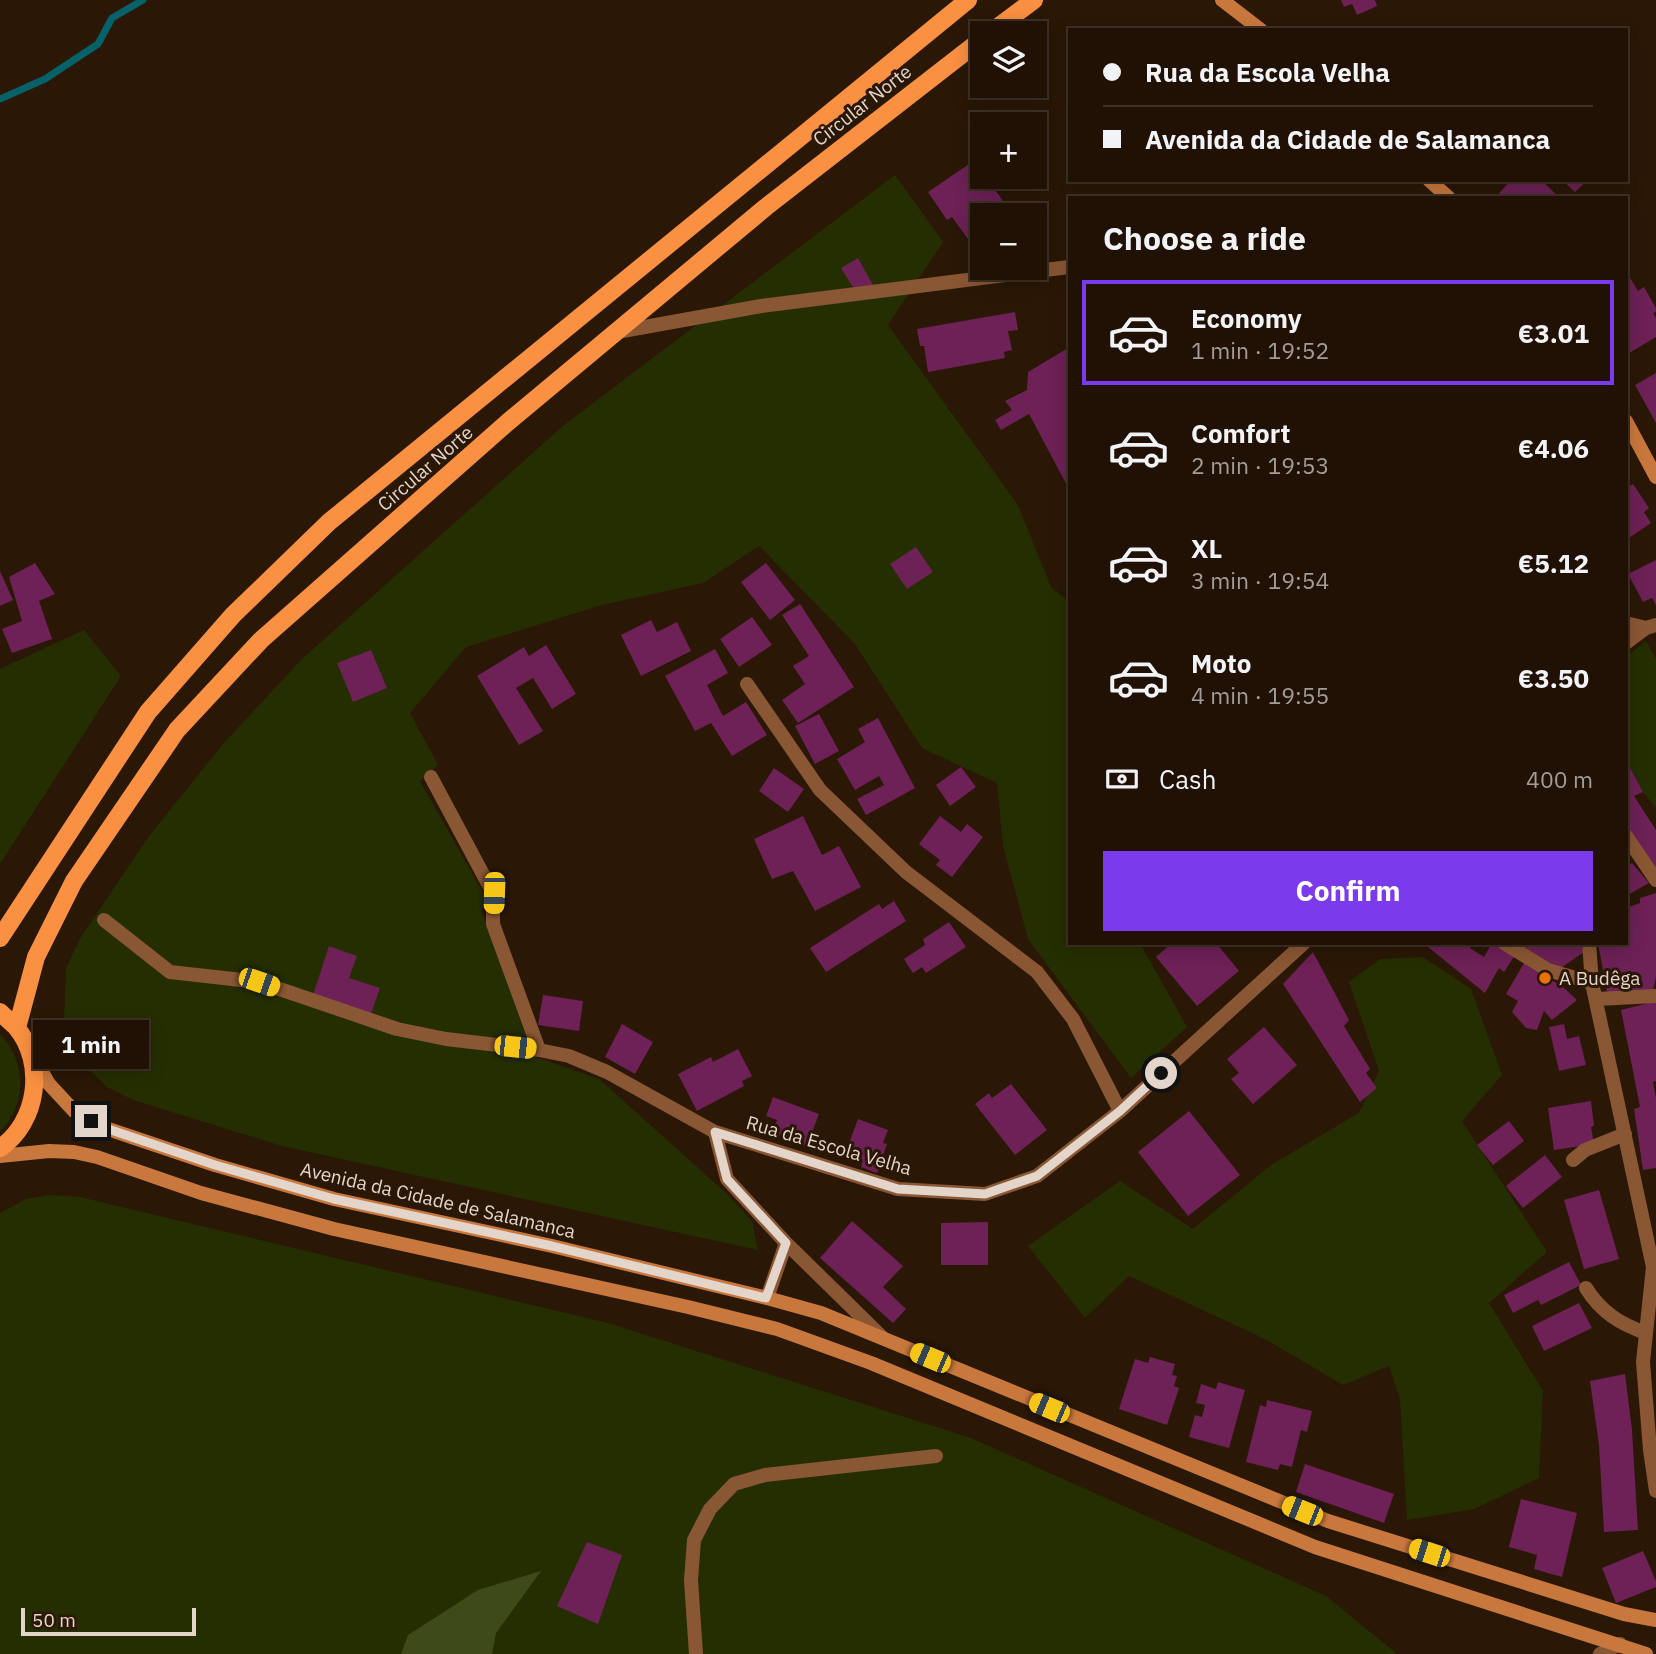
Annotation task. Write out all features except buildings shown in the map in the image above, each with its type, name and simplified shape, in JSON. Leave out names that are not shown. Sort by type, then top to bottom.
[{"type":"main road","name":"Circular Norte","points":[[0,938],[148,712],[233,615],[319,531],[968,0]]},
{"type":"main road","points":[[1006,21],[1034,0]]},
{"type":"main road","name":"Circular Norte","points":[[17,1028],[36,957],[74,881],[177,730],[261,640],[508,422],[766,207],[970,48]]},
{"type":"main road","points":[[0,1012],[17,1028],[30,1053],[35,1077],[32,1102],[23,1125],[0,1148]]},
{"type":"street","points":[[1222,0],[1259,28]]},
{"type":"street","points":[[1240,0],[1259,28]]},
{"type":"street","points":[[616,332],[761,306],[1068,270]]},
{"type":"street","points":[[1628,425],[1656,477]]},
{"type":"street","points":[[1628,623],[1651,626]]},
{"type":"street","points":[[1628,642],[1651,626]]},
{"type":"street","points":[[747,684],[820,790],[906,872],[1037,972],[1073,1019],[1120,1111]]},
{"type":"street","points":[[431,777],[494,893],[492,924],[539,1050]]},
{"type":"street","points":[[1628,839],[1656,880]]},
{"type":"street","name":"Rua da Escola Velha","points":[[104,920],[170,972],[259,982],[397,1029],[446,1039],[569,1056],[607,1072],[715,1132],[898,1189],[985,1194],[1037,1176],[1120,1111],[1302,945]]},
{"type":"street","points":[[1507,945],[1548,970],[1592,983]]},
{"type":"street","points":[[1589,945],[1592,983],[1653,1267],[1643,1362],[1656,1491]]},
{"type":"street","points":[[1597,999],[1656,996]]},
{"type":"street","name":"Avenida da Cidade de Salamanca","points":[[30,1053],[49,1084],[74,1111],[108,1129],[203,1161],[334,1199],[552,1246],[821,1313],[1328,1521],[1624,1614],[1656,1620]]},
{"type":"street","points":[[715,1132],[727,1179],[786,1243],[883,1338]]},
{"type":"street","points":[[1573,1160],[1585,1150],[1625,1134]]},
{"type":"street","points":[[0,1156],[49,1150],[97,1157],[201,1193],[334,1229],[777,1329],[871,1363],[1315,1547],[1646,1654]]},
{"type":"street","points":[[766,1298],[786,1243]]},
{"type":"street","points":[[1586,1288],[1604,1311],[1628,1327],[1646,1333]]},
{"type":"street","points":[[696,1654],[691,1580],[694,1540],[710,1509],[734,1484],[765,1475],[936,1456]]},
{"type":"street","points":[[1600,1654],[1620,1644]]},
{"type":"green space","points":[[895,175],[943,242],[888,325],[1018,505],[1051,587],[1068,601],[1068,945],[1141,945],[1187,1027],[1131,1078],[1028,939],[1003,846],[997,783],[922,748],[855,644],[759,546],[703,583],[602,605],[466,647],[410,713],[438,765],[420,781],[484,894],[482,912],[533,1056],[599,1079],[726,1193],[752,1221],[758,1250],[282,1146],[133,1100],[107,1087],[87,1068],[69,1039],[64,1018],[66,969],[79,940],[149,836],[223,744],[301,660],[564,425]]},
{"type":"green space","points":[[84,630],[121,676],[0,864],[0,669]]},
{"type":"green space","points":[[1646,641],[1656,659],[1656,808],[1643,792],[1628,764],[1628,655]]},
{"type":"green space","points":[[1423,957],[1471,989],[1502,1075],[1462,1121],[1547,1252],[1489,1303],[1543,1391],[1539,1478],[1474,1509],[1407,1520],[1400,1399],[1389,1366],[1343,1385],[1263,1338],[1129,1276],[1085,1318],[1028,1246],[1120,1181],[1193,1229],[1271,1165],[1359,1113],[1379,1071],[1349,982],[1380,959]]},
{"type":"green space","points":[[0,1034],[15,1057],[20,1083],[15,1109],[0,1132]]},
{"type":"green space","points":[[51,1195],[80,1197],[608,1323],[971,1438],[1326,1596],[1397,1654],[0,1654],[0,1213],[26,1199]]},
{"type":"green space","points":[[541,1571],[496,1633],[492,1654],[401,1654],[408,1635],[478,1590]]},
{"type":"waterway","points":[[0,99],[45,79],[98,44],[112,18],[143,0]]},
{"type":"place","name":"A Budêga","points":[[1545,978]]},
{"type":"route","points":[[91,1121],[215,1165],[334,1199],[552,1246],[766,1298],[786,1243],[727,1179],[715,1132],[898,1189],[985,1194],[1037,1176],[1120,1111],[1161,1073]]}]
